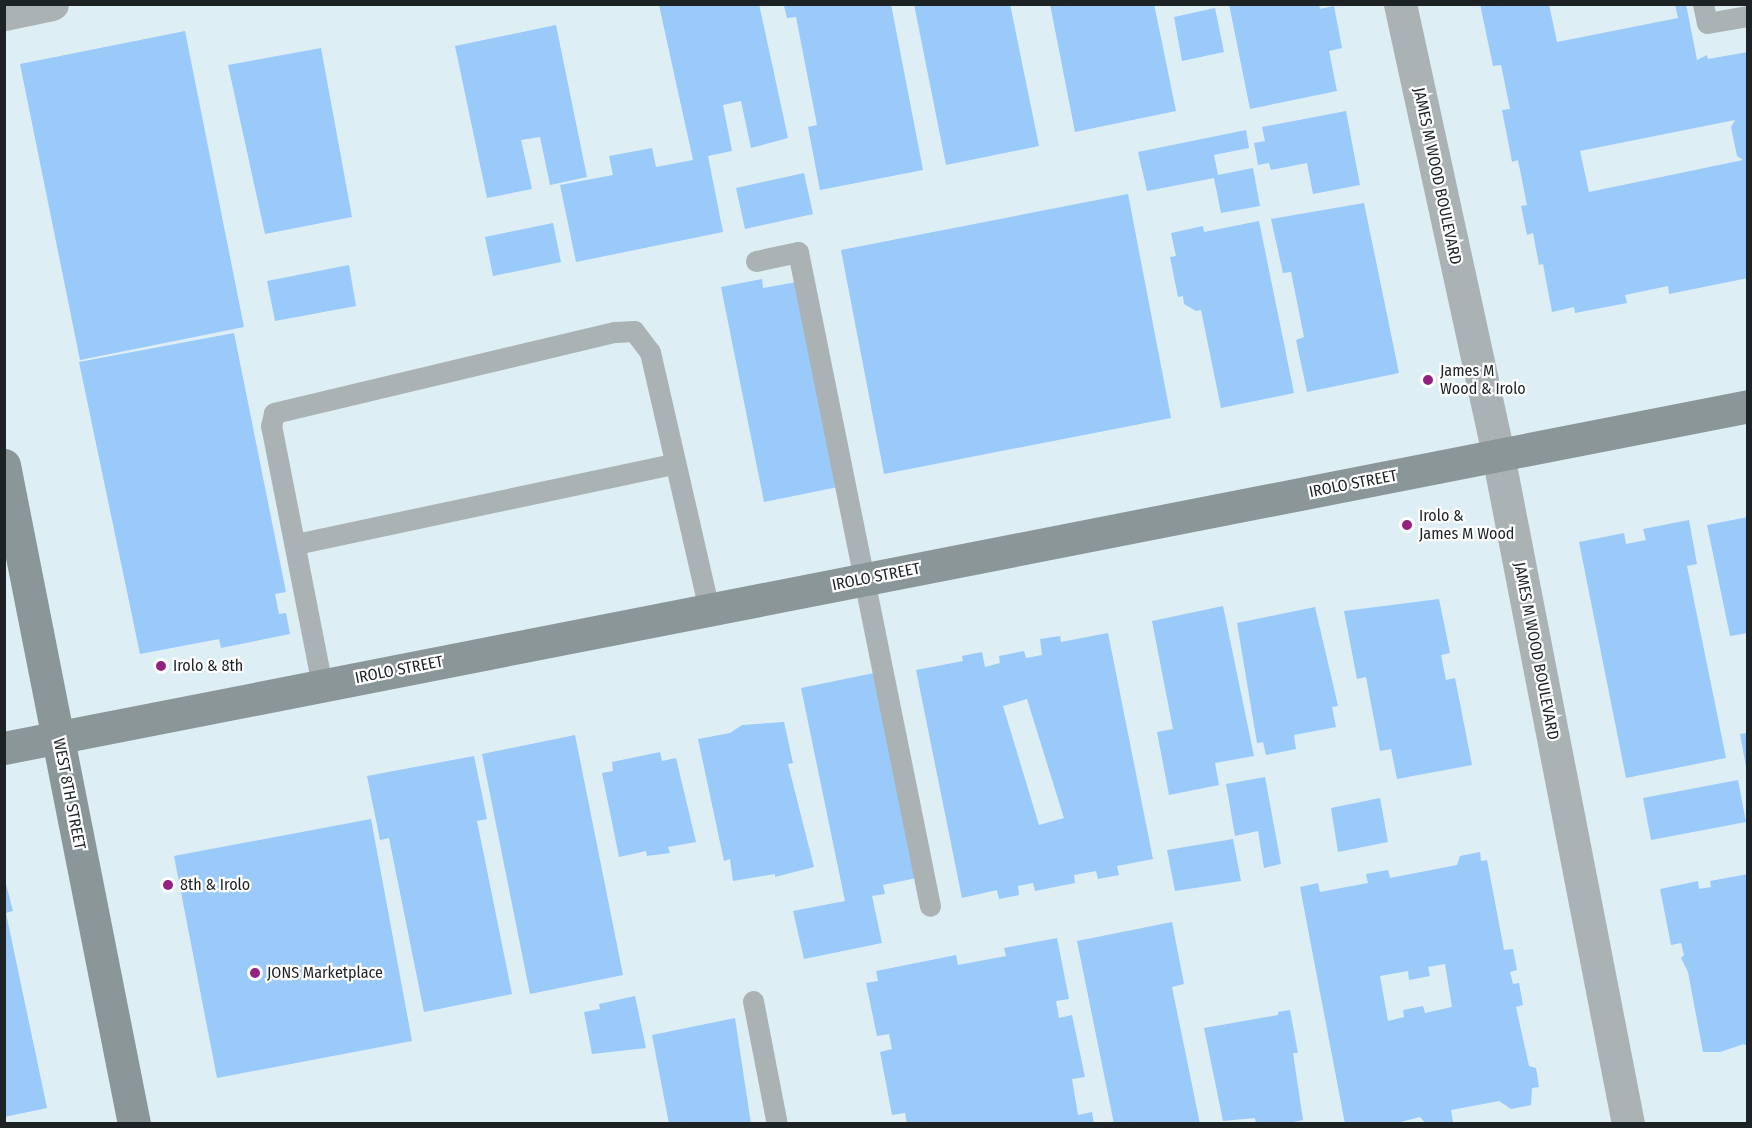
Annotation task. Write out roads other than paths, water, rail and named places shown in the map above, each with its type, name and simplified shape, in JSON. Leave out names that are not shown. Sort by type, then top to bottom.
[{"type":"main road","name":"IROLO STREET","points":[[4,748],[1748,406]]},
{"type":"main road","name":"WEST 8TH STREET","points":[[4,465],[134,1124]]},
{"type":"street","points":[[4,14],[52,4]]},
{"type":"street","name":"JAMES M WOOD BOULEVARD","points":[[1400,4],[1498,455],[1628,1124]]},
{"type":"lane","points":[[1703,4],[1707,23],[1748,16]]},
{"type":"lane","points":[[756,261],[798,252],[866,579],[930,906]]},
{"type":"lane","points":[[322,685],[296,543],[271,426],[274,412],[287,407],[615,332],[634,331],[650,352],[673,464],[709,609]]},
{"type":"lane","points":[[296,543],[673,464]]},
{"type":"lane","points":[[753,1000],[777,1124]]},
{"type":"place","name":"James M Wood & Irolo","points":[[1428,380]]},
{"type":"place","name":"Irolo & James M Wood","points":[[1407,525]]},
{"type":"place","name":"Irolo & 8th","points":[[161,666]]},
{"type":"place","name":"8th & Irolo","points":[[168,885]]},
{"type":"place","name":"JONS Marketplace","points":[[255,973]]}]
